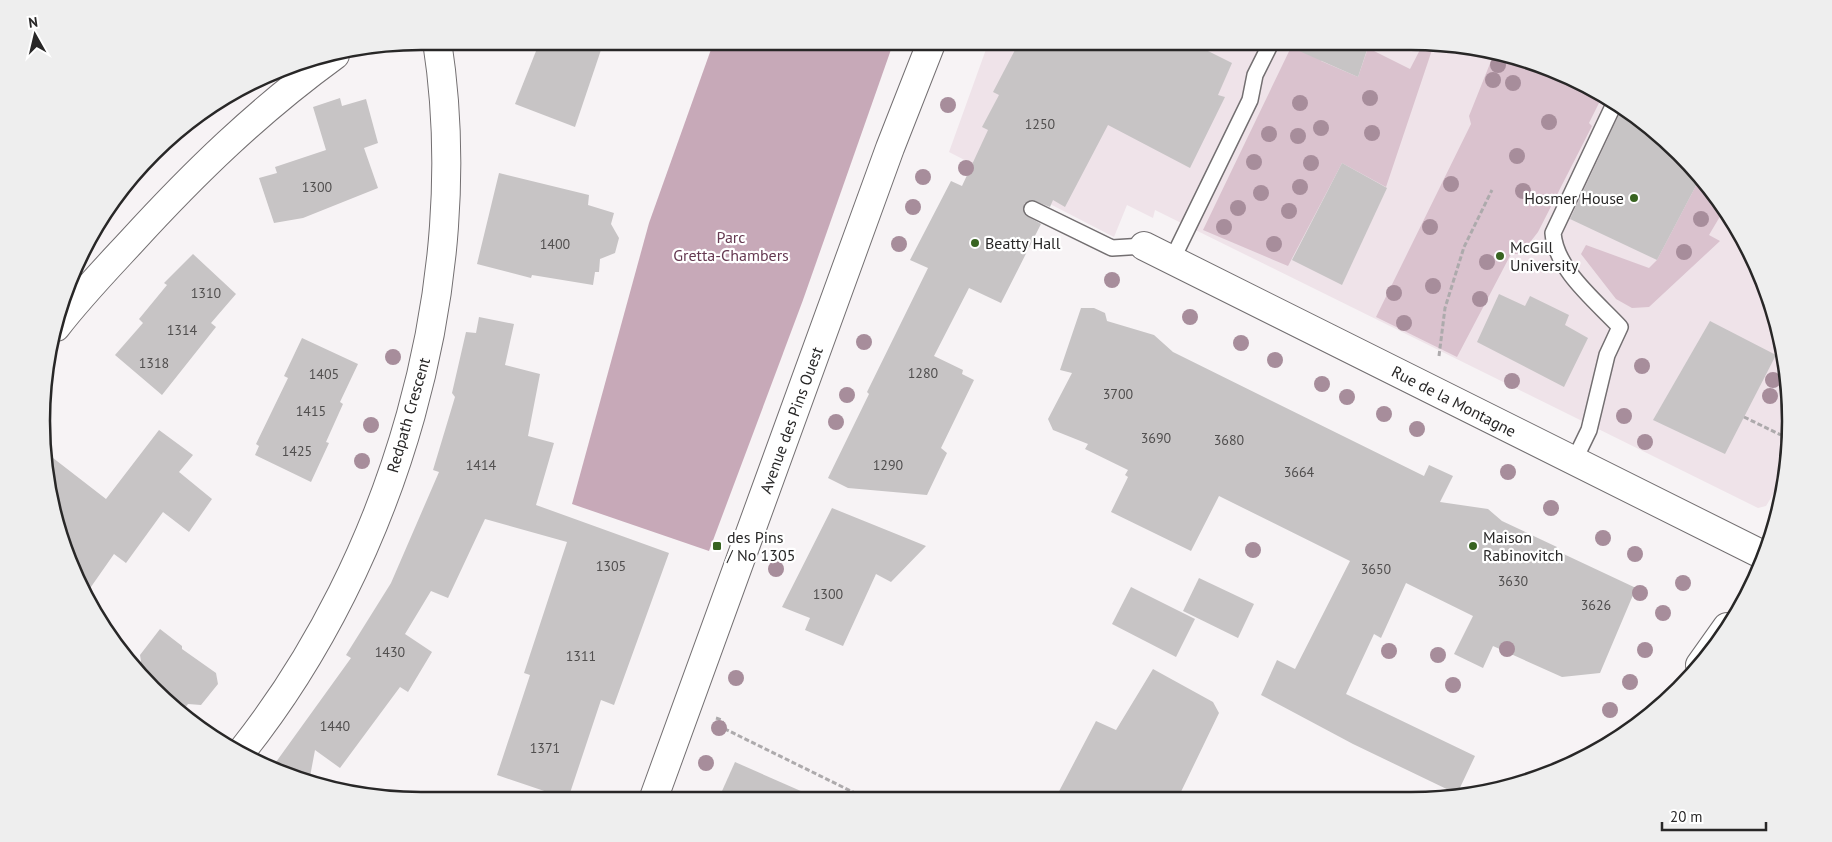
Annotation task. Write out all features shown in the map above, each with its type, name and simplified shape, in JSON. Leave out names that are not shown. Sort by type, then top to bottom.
[{"type":"street","name":"Redpath Crescent","points":[[245,747],[300,666],[342,593],[380,504],[416,394],[434,312],[442,233],[445,136],[438,50]]},
{"type":"street","name":"Avenue des Pins Ouest","points":[[656,792],[880,175],[929,50]]},
{"type":"street","points":[[66,315],[192,175],[260,113],[326,63]]},
{"type":"street","name":"Rue de la Montagne","points":[[1144,246],[1758,552]]},
{"type":"lane","points":[[1172,260],[1250,100],[1255,75],[1268,50]]},
{"type":"lane","points":[[1574,461],[1589,430],[1607,355],[1620,327],[1562,261],[1555,247],[1553,232],[1611,110]]},
{"type":"lane","points":[[1032,209],[1112,248],[1144,246]]},
{"type":"path","points":[[1439,356],[1445,308],[1464,247],[1492,190]]},
{"type":"path","points":[[1744,417],[1781,435]]},
{"type":"path","points":[[725,729],[853,792]]},
{"type":"shaded area","name":"McGill University","points":[[986,50],[1435,51],[1483,57],[1553,78],[1575,88],[1617,113],[1656,142],[1690,176],[1705,195],[1744,257],[1754,279],[1769,325],[1779,373],[1782,421],[1779,469],[1775,490],[1766,506],[1758,508],[1155,210],[1153,218],[1127,205],[1114,237],[949,152]]},
{"type":"shaded area","points":[[1290,50],[1325,50],[1321,61],[1358,77],[1367,50],[1372,50],[1410,69],[1420,50],[1432,51],[1386,187],[1342,163],[1288,266],[1203,230]]},
{"type":"shaded area","points":[[1492,59],[1553,78],[1599,102],[1589,123],[1592,126],[1538,232],[1521,254],[1511,254],[1457,357],[1376,317],[1471,124],[1469,116]]},
{"type":"shaded area","points":[[1697,184],[1720,217],[1709,235],[1720,241],[1649,307],[1632,308],[1616,299],[1581,254],[1586,245],[1649,268],[1657,260]]},
{"type":"green space","name":"Parc Gretta-Chambers","points":[[711,50],[891,50],[803,300],[709,551],[572,504],[649,223]]},
{"type":"building","points":[[536,50],[601,50],[575,127],[515,104]]},
{"type":"building","points":[[1015,50],[1206,50],[1232,63],[1218,95],[1225,97],[1190,168],[1108,125],[1065,207],[1053,200],[1050,207],[1032,200],[1024,204],[1025,215],[1041,224],[1001,303],[969,288],[934,356],[963,370],[962,374],[974,380],[941,448],[947,453],[927,495],[848,488],[828,478],[869,394],[867,392],[928,268],[910,260],[951,181],[962,186],[988,130],[982,127],[999,95],[993,92]]},
{"type":"building","points":[[1297,50],[1367,50],[1358,77]]},
{"type":"building","points":[[340,98],[342,106],[366,99],[378,143],[364,148],[378,188],[303,218],[274,223],[259,178],[277,173],[275,167],[326,150],[313,107]]},
{"type":"building","name":"Hosmer House","points":[[1619,114],[1656,142],[1697,184],[1657,260],[1570,219]]},
{"type":"building","points":[[1342,163],[1387,188],[1342,285],[1292,260]]},
{"type":"building","points":[[499,173],[589,195],[588,205],[614,213],[611,224],[619,238],[615,253],[600,259],[599,272],[595,272],[593,285],[532,275],[531,278],[477,264]]},
{"type":"building","points":[[193,254],[236,294],[211,323],[216,327],[162,395],[115,355],[143,323],[139,319],[167,285],[164,283]]},
{"type":"building","points":[[1499,294],[1525,306],[1530,296],[1569,315],[1565,325],[1588,338],[1564,387],[1477,342]]},
{"type":"building","points":[[1081,308],[1094,308],[1105,313],[1107,321],[1154,335],[1173,352],[1424,476],[1429,465],[1453,476],[1440,502],[1488,509],[1502,521],[1557,547],[1555,550],[1636,588],[1600,673],[1562,677],[1493,646],[1483,668],[1454,654],[1473,616],[1406,583],[1381,638],[1374,634],[1346,694],[1475,756],[1459,789],[1448,790],[1353,744],[1261,695],[1277,660],[1295,669],[1350,561],[1219,496],[1191,551],[1111,512],[1128,477],[1125,475],[1128,470],[1085,449],[1088,444],[1053,430],[1048,419],[1072,373],[1060,370]]},
{"type":"building","points":[[479,317],[514,324],[505,365],[540,374],[528,436],[554,443],[536,505],[669,553],[614,705],[601,700],[570,792],[547,792],[497,775],[530,675],[524,673],[567,542],[485,519],[448,598],[431,591],[405,634],[432,652],[408,692],[400,687],[340,768],[315,750],[310,775],[276,762],[351,658],[346,655],[391,583],[439,472],[433,470],[455,397],[452,393],[466,332],[476,333]]},
{"type":"building","points":[[1710,321],[1776,355],[1725,454],[1653,420]]},
{"type":"building","points":[[302,338],[358,364],[340,402],[343,404],[326,442],[329,443],[311,482],[255,455],[259,446],[256,444],[288,378],[284,376]]},
{"type":"building","points":[[159,430],[193,455],[179,472],[212,499],[189,532],[163,512],[126,563],[114,554],[90,588],[78,563],[63,517],[57,493],[52,457],[106,499]]},
{"type":"building","points":[[832,508],[926,546],[891,582],[876,574],[843,646],[805,630],[810,618],[782,607]]},
{"type":"building","points":[[1199,578],[1254,604],[1238,638],[1183,611]]},
{"type":"building","points":[[1131,587],[1195,619],[1176,657],[1112,624]]},
{"type":"building","points":[[160,629],[182,646],[182,649],[216,673],[218,684],[201,705],[188,704],[185,707],[142,666],[140,663],[140,655]]},
{"type":"building","points":[[1153,669],[1213,702],[1219,713],[1181,792],[1059,792],[1096,721],[1116,730]]},
{"type":"building","points":[[735,762],[803,792],[722,792]]},
{"type":"place","name":"Hosmer House","points":[[1634,198]]},
{"type":"place","name":"Beatty Hall","points":[[975,243]]},
{"type":"place","name":"McGill University","points":[[1500,256]]},
{"type":"place","name":"des Pins / No 1305","points":[[717,546]]},
{"type":"place","name":"Maison Rabinovitch","points":[[1473,546]]}]
